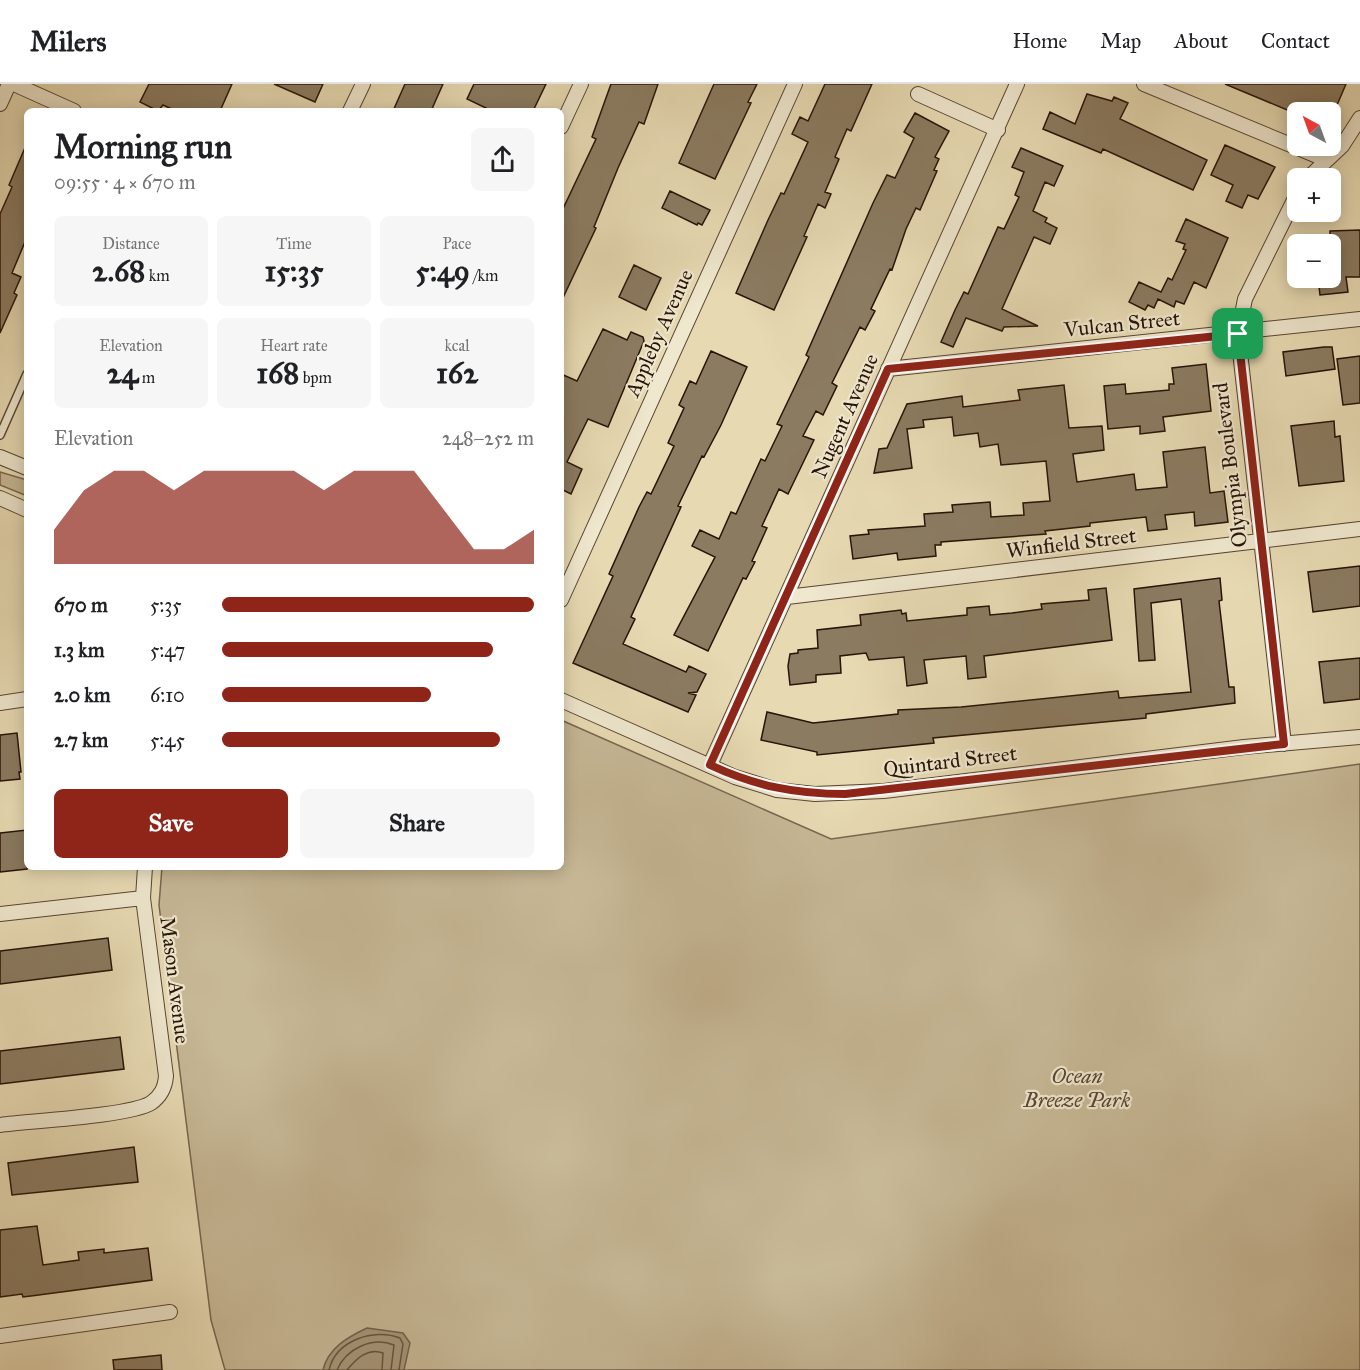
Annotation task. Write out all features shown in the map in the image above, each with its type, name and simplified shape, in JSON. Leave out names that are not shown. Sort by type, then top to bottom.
[{"type":"street","points":[[0,104],[9,84]]},
{"type":"street","points":[[14,84],[68,108]]},
{"type":"street","points":[[351,108],[363,84]]},
{"type":"street","points":[[564,120],[581,84]]},
{"type":"street","name":"Appleby Avenue","points":[[564,593],[795,84]]},
{"type":"street","name":"Nugent Avenue","points":[[710,765],[1017,84]]},
{"type":"street","points":[[1144,84],[1327,160]]},
{"type":"street","points":[[918,94],[998,130]]},
{"type":"street","points":[[1319,168],[1342,146],[1360,118]]},
{"type":"street","name":"Olympia Boulevard","points":[[1284,744],[1238,334],[1245,299],[1287,214]]},
{"type":"street","name":"Vulcan Street","points":[[888,369],[1238,334],[1360,319]]},
{"type":"street","points":[[0,457],[24,467]]},
{"type":"street","points":[[0,498],[24,509]]},
{"type":"street","name":"Winfield Street","points":[[787,597],[1360,530]]},
{"type":"street","points":[[0,703],[24,699]]},
{"type":"street","name":"Quintard Street","points":[[564,701],[735,777],[777,790],[845,794],[1360,737]]},
{"type":"street","name":"Mason Avenue","points":[[0,1125],[139,1108],[159,1096],[165,1088],[166,1076],[143,897],[145,870]]},
{"type":"street","points":[[0,914],[143,897]]},
{"type":"street","points":[[0,1336],[170,1312]]},
{"type":"lane","points":[[0,435],[24,381]]},
{"type":"green space","points":[[0,472],[24,479],[24,495],[0,485]]},
{"type":"green space","name":"Ocean Breeze Park","points":[[564,721],[831,839],[1360,764],[1360,1370],[225,1370],[211,1320],[159,905],[162,870],[564,870]]},
{"type":"water","points":[[367,1328],[403,1333],[410,1343],[404,1370],[323,1370],[334,1349],[346,1339]]},
{"type":"building","points":[[149,84],[232,84],[221,108],[170,108],[163,105],[160,108],[152,108],[140,102]]},
{"type":"building","points":[[274,84],[323,84],[315,102]]},
{"type":"building","points":[[405,84],[443,84],[432,108],[394,108]]},
{"type":"building","points":[[474,84],[546,84],[534,108],[486,108],[467,99]]},
{"type":"building","points":[[611,84],[658,84],[644,124],[639,122],[594,227],[596,228],[564,296],[564,207],[596,139],[592,137]]},
{"type":"building","points":[[714,84],[757,84],[748,102],[751,103],[715,179],[679,163]]},
{"type":"building","points":[[825,84],[872,84],[851,131],[847,129],[835,157],[839,159],[825,192],[831,194],[825,208],[818,204],[804,236],[807,237],[774,310],[736,293],[768,220],[781,193],[784,194],[808,142],[792,134],[800,117],[808,121]]},
{"type":"building","points":[[1225,84],[1346,84],[1338,102],[1287,102],[1287,110]]},
{"type":"building","points":[[1087,94],[1112,101],[1114,97],[1128,103],[1120,119],[1207,160],[1193,190],[1103,149],[1101,153],[1043,129],[1050,112],[1075,124]]},
{"type":"building","points":[[915,113],[949,131],[935,157],[939,159],[934,170],[937,171],[920,210],[916,208],[906,229],[892,270],[890,269],[871,309],[875,311],[865,330],[860,327],[832,383],[837,386],[823,415],[816,411],[803,436],[814,440],[788,494],[779,489],[762,526],[767,528],[752,561],[755,562],[746,579],[743,578],[708,651],[674,635],[715,557],[692,546],[700,530],[719,539],[731,512],[736,514],[761,459],[765,461],[782,426],[777,424],[809,357],[806,355],[873,203],[887,175],[895,178],[914,138],[904,132]]},
{"type":"building","points":[[1225,145],[1275,167],[1258,199],[1248,195],[1242,208],[1226,201],[1233,185],[1211,175]]},
{"type":"building","points":[[1021,148],[1063,166],[1054,186],[1045,182],[1033,211],[1047,218],[1045,222],[1057,228],[1050,244],[1034,237],[1002,309],[1038,326],[1004,327],[1002,331],[966,318],[953,347],[941,342],[955,310],[964,292],[968,294],[998,227],[1004,229],[1019,197],[1015,195],[1024,172],[1012,167]]},
{"type":"building","points":[[24,150],[24,244],[12,273],[21,277],[14,293],[17,295],[0,333],[0,214],[12,187],[9,185]]},
{"type":"building","points":[[670,191],[710,210],[702,225],[698,223],[697,225],[662,208]]},
{"type":"building","points":[[1186,219],[1228,238],[1206,288],[1194,282],[1184,304],[1176,301],[1174,307],[1158,299],[1154,308],[1148,305],[1145,310],[1129,302],[1139,282],[1161,292],[1168,278],[1172,280],[1186,250],[1183,249],[1185,244],[1176,241]]},
{"type":"building","points":[[1360,230],[1360,277],[1346,277],[1348,292],[1320,295],[1319,288],[1341,288],[1341,234],[1330,234],[1330,231]]},
{"type":"building","points":[[634,265],[661,278],[646,310],[619,297]]},
{"type":"building","points":[[603,329],[627,340],[631,332],[643,337],[644,341],[608,427],[588,419],[567,462],[582,469],[571,494],[564,490],[564,375],[577,381]]},
{"type":"building","points":[[1332,347],[1335,369],[1286,376],[1283,352]]},
{"type":"building","points":[[711,351],[747,367],[721,425],[704,457],[702,456],[678,506],[681,507],[631,617],[635,619],[623,644],[686,672],[689,666],[706,674],[697,692],[688,693],[696,695],[688,712],[573,663],[613,576],[609,574],[639,507],[647,492],[651,494],[674,446],[668,443],[684,408],[679,405],[690,381],[696,384]]},
{"type":"building","points":[[1360,356],[1360,403],[1343,405],[1337,359]]},
{"type":"building","points":[[1206,364],[1211,411],[1163,417],[1165,431],[1140,434],[1140,426],[1108,429],[1104,386],[1125,384],[1126,394],[1169,390],[1169,384],[1174,384],[1172,368]]},
{"type":"building","points":[[1064,385],[1069,428],[1102,426],[1104,450],[1073,454],[1077,482],[1134,474],[1136,490],[1167,487],[1163,452],[1205,447],[1210,493],[1224,491],[1228,522],[1195,526],[1194,512],[1165,515],[1167,529],[1148,531],[1146,517],[1090,523],[1090,526],[1045,531],[1046,534],[941,542],[941,545],[935,545],[936,556],[898,560],[897,553],[853,559],[850,536],[869,534],[868,530],[925,526],[924,514],[953,512],[952,505],[990,502],[991,517],[1024,515],[1023,503],[1050,501],[1046,461],[1001,465],[998,444],[980,447],[978,433],[954,436],[952,417],[923,420],[924,427],[907,429],[912,468],[874,473],[879,449],[887,448],[907,404],[962,396],[963,407],[1020,400],[1018,390]]},
{"type":"building","points":[[1334,421],[1335,437],[1340,436],[1344,481],[1299,486],[1291,426]]},
{"type":"building","points":[[1360,566],[1360,606],[1313,612],[1308,572]]},
{"type":"building","points":[[1220,578],[1222,600],[1219,601],[1229,687],[1234,687],[1235,703],[1146,714],[1146,718],[933,738],[934,743],[817,755],[817,752],[761,740],[767,712],[813,723],[898,714],[898,710],[961,707],[1118,691],[1119,698],[1191,692],[1181,599],[1151,603],[1155,660],[1139,661],[1134,589]]},
{"type":"building","points":[[1106,588],[1112,640],[984,656],[986,677],[968,679],[966,656],[924,660],[927,683],[907,686],[904,657],[869,660],[866,653],[840,656],[841,673],[816,675],[816,682],[790,685],[788,666],[790,654],[798,653],[798,650],[818,648],[817,630],[861,625],[860,615],[901,610],[902,614],[906,613],[907,621],[967,615],[967,608],[989,606],[990,615],[1012,613],[1042,609],[1041,604],[1089,600],[1088,590]]},
{"type":"building","points":[[1360,658],[1360,699],[1324,703],[1319,662]]},
{"type":"building","points":[[17,733],[20,779],[0,781],[0,735]]},
{"type":"building","points":[[24,830],[24,869],[0,872],[0,833]]},
{"type":"building","points":[[108,938],[112,970],[0,984],[0,951]]},
{"type":"building","points":[[120,1037],[124,1069],[0,1084],[0,1051]]},
{"type":"building","points":[[134,1147],[138,1182],[12,1195],[8,1163]]},
{"type":"building","points":[[37,1226],[43,1265],[79,1260],[78,1252],[104,1249],[104,1253],[148,1248],[152,1280],[23,1297],[22,1294],[0,1297],[0,1230]]},
{"type":"building","points":[[161,1355],[162,1370],[114,1370],[113,1360]]},
{"type":"route","points":[[1238,334],[1240,372],[1284,744],[845,794],[793,793],[777,790],[735,777],[710,765],[888,369],[1238,334]]}]
